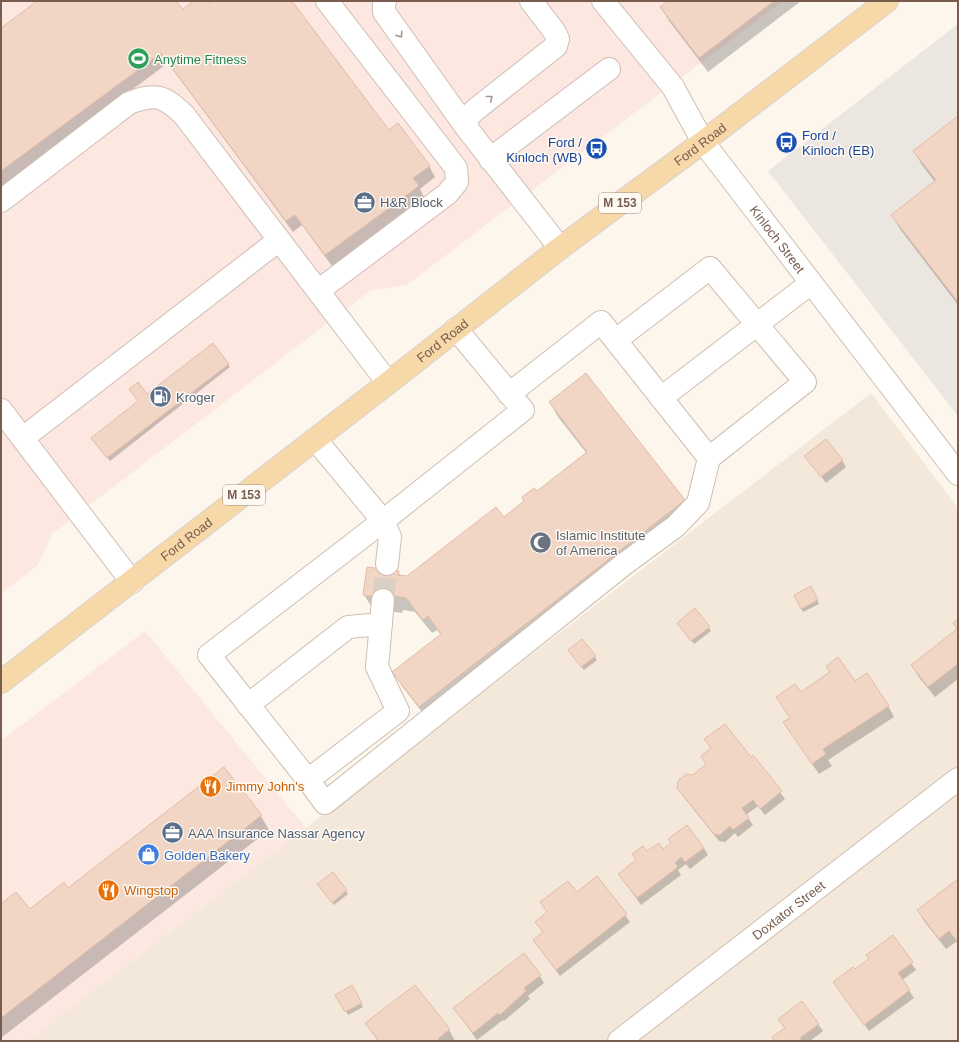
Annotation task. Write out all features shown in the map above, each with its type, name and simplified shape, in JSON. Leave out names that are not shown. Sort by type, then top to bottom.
[{"type":"main road","name":"Ford Road","points":[[1,682],[132,582],[560,248],[703,142],[887,1]]},
{"type":"street","points":[[318,291],[448,194],[457,182],[456,168],[327,1]]},
{"type":"street","points":[[385,1],[384,12],[466,127],[560,248]]},
{"type":"street","points":[[466,127],[468,117],[475,110],[556,46],[558,39],[554,31],[531,1]]},
{"type":"street","name":"Kinloch Street","points":[[603,1],[673,87],[703,142],[958,474]]},
{"type":"street","points":[[490,159],[609,69]]},
{"type":"street","points":[[1,201],[129,103],[144,98],[158,97],[172,104],[184,115],[388,383]]},
{"type":"street","points":[[23,438],[279,240]]},
{"type":"street","points":[[456,329],[523,410],[383,521],[209,655],[325,803],[555,621],[623,565],[676,526],[698,503],[709,458],[805,382],[710,268],[616,340]]},
{"type":"street","points":[[662,398],[811,283]]},
{"type":"street","points":[[509,394],[601,322],[709,458]]},
{"type":"street","points":[[1,410],[132,582]]},
{"type":"street","points":[[315,439],[383,521],[390,537],[387,564]]},
{"type":"street","points":[[308,780],[398,710],[377,667],[383,600]]},
{"type":"street","points":[[248,704],[348,627],[381,624]]},
{"type":"street","name":"Doxtator Street","points":[[619,1041],[958,779]]},
{"type":"shaded area","points":[[1,1],[783,1],[407,285],[371,290],[52,534],[38,565],[1,594]]},
{"type":"shaded area","points":[[958,24],[958,416],[768,171]]},
{"type":"shaded area","points":[[871,393],[958,508],[958,1041],[27,1041],[306,828]]},
{"type":"shaded area","points":[[145,631],[306,828],[27,1041],[1,1041],[1,741]]},
{"type":"building","points":[[37,1],[176,1],[183,9],[194,1],[206,1],[208,3],[211,1],[292,1],[389,130],[398,123],[430,166],[413,178],[419,186],[325,255],[295,215],[286,221],[161,53],[1,171],[1,28]]},
{"type":"building","points":[[667,1],[774,1],[699,58],[660,7]]},
{"type":"building","points":[[958,116],[958,302],[891,215],[936,180],[913,151]]},
{"type":"building","name":"Kroger","points":[[213,343],[229,364],[107,458],[91,438],[138,401],[129,389],[138,382],[147,394]]},
{"type":"building","name":"Islamic Institute of America","points":[[586,373],[685,500],[419,707],[392,672],[441,634],[428,616],[423,620],[406,598],[395,596],[395,599],[363,595],[367,567],[399,571],[398,575],[407,576],[496,507],[504,517],[524,501],[522,497],[534,488],[537,491],[587,452],[549,402]]},
{"type":"building","points":[[826,439],[843,460],[821,477],[804,456]]},
{"type":"building","points":[[811,586],[818,600],[801,609],[794,595]]},
{"type":"building","points":[[695,608],[710,627],[691,641],[677,623]]},
{"type":"building","points":[[958,619],[958,664],[928,687],[911,665],[957,629],[953,623]]},
{"type":"building","points":[[582,639],[596,656],[581,667],[568,650]]},
{"type":"building","points":[[838,657],[855,681],[867,673],[889,706],[823,749],[826,754],[812,764],[783,722],[790,718],[776,697],[795,684],[801,692],[830,672],[826,666]]},
{"type":"building","points":[[725,724],[751,757],[753,755],[782,791],[760,809],[753,800],[742,808],[749,818],[733,830],[730,826],[720,835],[714,834],[677,788],[678,781],[686,774],[693,775],[706,764],[701,756],[711,748],[704,739]]},
{"type":"building","points":[[224,767],[262,815],[1,1018],[1,904],[16,892],[30,909],[64,882],[68,888]]},
{"type":"building","points":[[687,825],[704,848],[685,862],[681,857],[675,863],[678,867],[637,898],[618,874],[636,860],[632,854],[643,846],[647,851],[659,843],[663,849],[671,843],[668,839]]},
{"type":"building","points":[[333,872],[347,890],[332,903],[317,884]]},
{"type":"building","points":[[597,876],[627,914],[556,970],[533,940],[543,932],[535,922],[547,912],[540,902],[568,881],[577,892]]},
{"type":"building","points":[[958,879],[958,939],[956,940],[949,931],[939,939],[917,910]]},
{"type":"building","points":[[893,935],[913,962],[898,973],[910,990],[864,1025],[833,982],[853,967],[855,969],[869,959],[866,955]]},
{"type":"building","points":[[524,953],[541,975],[524,988],[526,991],[500,1015],[498,1013],[473,1033],[453,1008]]},
{"type":"building","points":[[352,985],[362,1003],[345,1012],[335,995]]},
{"type":"building","points":[[415,985],[450,1029],[438,1039],[440,1041],[379,1041],[365,1023]]},
{"type":"building","points":[[802,1001],[819,1024],[800,1038],[802,1041],[775,1041],[772,1037],[785,1028],[778,1019]]},
{"type":"tunnel","points":[[383,600],[387,564]]},
{"type":"place","name":"Anytime Fitness","points":[[138,59]]},
{"type":"place","name":"Ford / Kinloch (EB)","points":[[787,142]]},
{"type":"place","name":"Ford / Kinloch (WB)","points":[[597,149]]},
{"type":"place","name":"H&R Block","points":[[365,202]]},
{"type":"place","name":"Kroger","points":[[161,397]]},
{"type":"place","name":"Islamic Institute of America","points":[[541,542]]},
{"type":"place","name":"Jimmy John's","points":[[211,786]]},
{"type":"place","name":"AAA Insurance Nassar Agency","points":[[173,833]]},
{"type":"place","name":"Golden Bakery","points":[[149,855]]},
{"type":"place","name":"Wingstop","points":[[109,890]]}]
